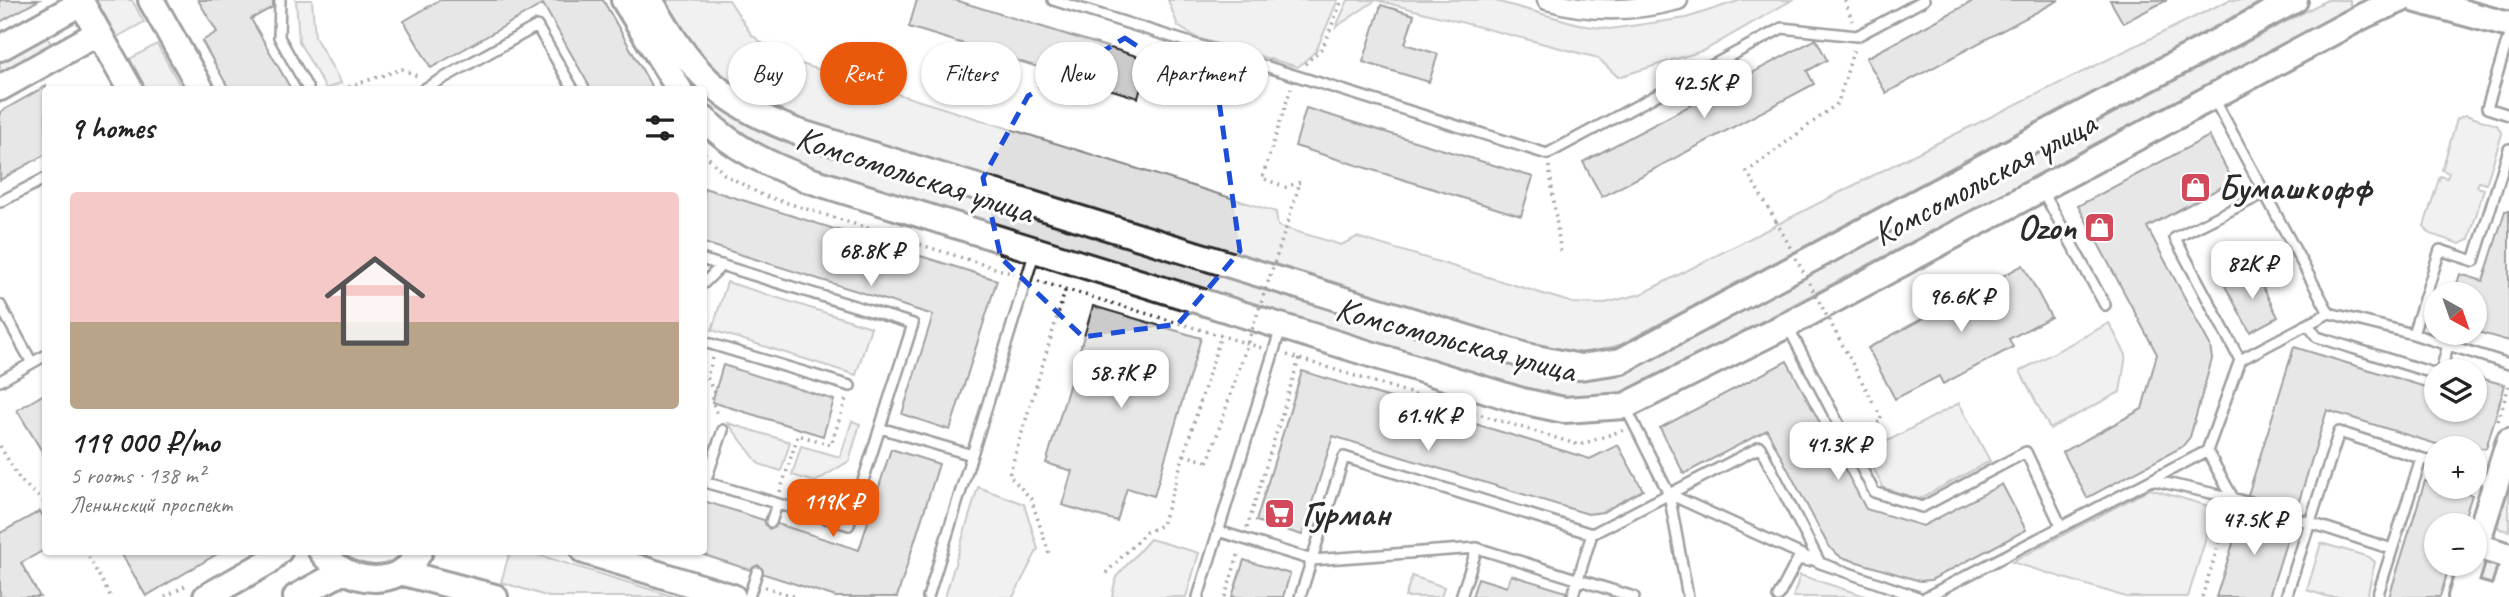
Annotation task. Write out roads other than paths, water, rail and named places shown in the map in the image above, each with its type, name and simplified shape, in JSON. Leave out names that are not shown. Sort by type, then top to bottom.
[{"type":"street","points":[[151,0],[199,86]]},
{"type":"street","points":[[624,0],[677,86]]},
{"type":"street","name":"Комсомольская улица","points":[[650,0],[678,45],[712,85],[730,101],[773,123],[1526,356],[1580,368],[1621,361],[2295,0]]},
{"type":"street","points":[[1547,0],[1581,10],[1626,10],[1673,1]]},
{"type":"street","points":[[2417,0],[2509,25]]},
{"type":"street","points":[[0,48],[81,1],[128,86]]},
{"type":"street","name":"Комсомольская улица","points":[[709,129],[769,165],[809,180],[1522,401],[1564,410],[1631,416],[1791,333],[2041,187],[2388,2]]},
{"type":"street","points":[[0,88],[98,33]]},
{"type":"street","points":[[2487,476],[2509,441]]},
{"type":"street","points":[[206,597],[268,562],[275,555]]},
{"type":"street","points":[[324,555],[341,572],[372,580],[400,572],[416,555]]},
{"type":"street","points":[[598,555],[733,597]]},
{"type":"street","points":[[2487,555],[2509,556]]},
{"type":"street","points":[[296,597],[341,572]]},
{"type":"street","points":[[400,572],[475,595]]},
{"type":"street","points":[[2502,597],[2509,574]]},
{"type":"street","points":[[2467,576],[2462,593],[2487,597]]},
{"type":"lane","points":[[280,0],[279,37],[305,86]]},
{"type":"lane","points":[[1053,0],[1296,73],[1547,153],[1782,28],[1857,36],[1924,0]]},
{"type":"lane","points":[[430,86],[537,26],[571,86]]},
{"type":"lane","points":[[2509,36],[2487,108],[2509,115]]},
{"type":"lane","points":[[2212,96],[2329,313],[2424,337]]},
{"type":"lane","points":[[2413,334],[2440,250],[2474,261],[2509,149]]},
{"type":"lane","points":[[0,202],[42,180]]},
{"type":"lane","points":[[2041,187],[2105,305]]},
{"type":"lane","points":[[2240,360],[2175,238],[2263,194]]},
{"type":"lane","points":[[928,597],[1035,250]]},
{"type":"lane","points":[[707,261],[913,324],[849,525],[707,483]]},
{"type":"lane","points":[[707,280],[722,265]]},
{"type":"lane","points":[[0,305],[32,363]]},
{"type":"lane","points":[[1926,597],[2207,451],[2240,360],[2309,326],[2329,313]]},
{"type":"lane","points":[[2309,326],[2317,337],[2424,370]]},
{"type":"lane","points":[[1198,597],[1282,327]]},
{"type":"lane","points":[[1791,333],[1874,492],[1922,508],[2026,452],[2061,526]]},
{"type":"lane","points":[[707,343],[850,386]]},
{"type":"lane","points":[[2444,359],[2448,345],[2509,364]]},
{"type":"lane","points":[[0,381],[42,357]]},
{"type":"lane","points":[[1631,416],[1669,494],[1688,597]]},
{"type":"lane","points":[[880,428],[972,455]]},
{"type":"lane","points":[[707,476],[723,430]]},
{"type":"lane","points":[[2286,597],[2340,432],[2424,459]]},
{"type":"lane","points":[[1300,597],[1344,457],[1592,534],[1760,447],[1820,563]]},
{"type":"lane","points":[[2207,451],[2233,498]]},
{"type":"lane","points":[[2377,597],[2421,458]]},
{"type":"lane","points":[[2152,481],[2233,498],[2392,549]]},
{"type":"lane","points":[[1669,494],[1820,563],[1918,597]]},
{"type":"lane","points":[[771,522],[777,504]]},
{"type":"lane","points":[[1218,531],[1312,560],[1477,548],[1634,597]]},
{"type":"lane","points":[[1573,595],[1592,534]]},
{"type":"lane","points":[[1461,597],[1477,548]]},
{"type":"lane","points":[[1778,597],[1798,559],[1820,563]]},
{"type":"lane","points":[[749,597],[757,572]]},
{"type":"place","name":"Бумашкофф","points":[[2195,187]]},
{"type":"place","name":"Ozon","points":[[2099,227]]},
{"type":"place","name":"Гурман","points":[[1279,513]]}]
